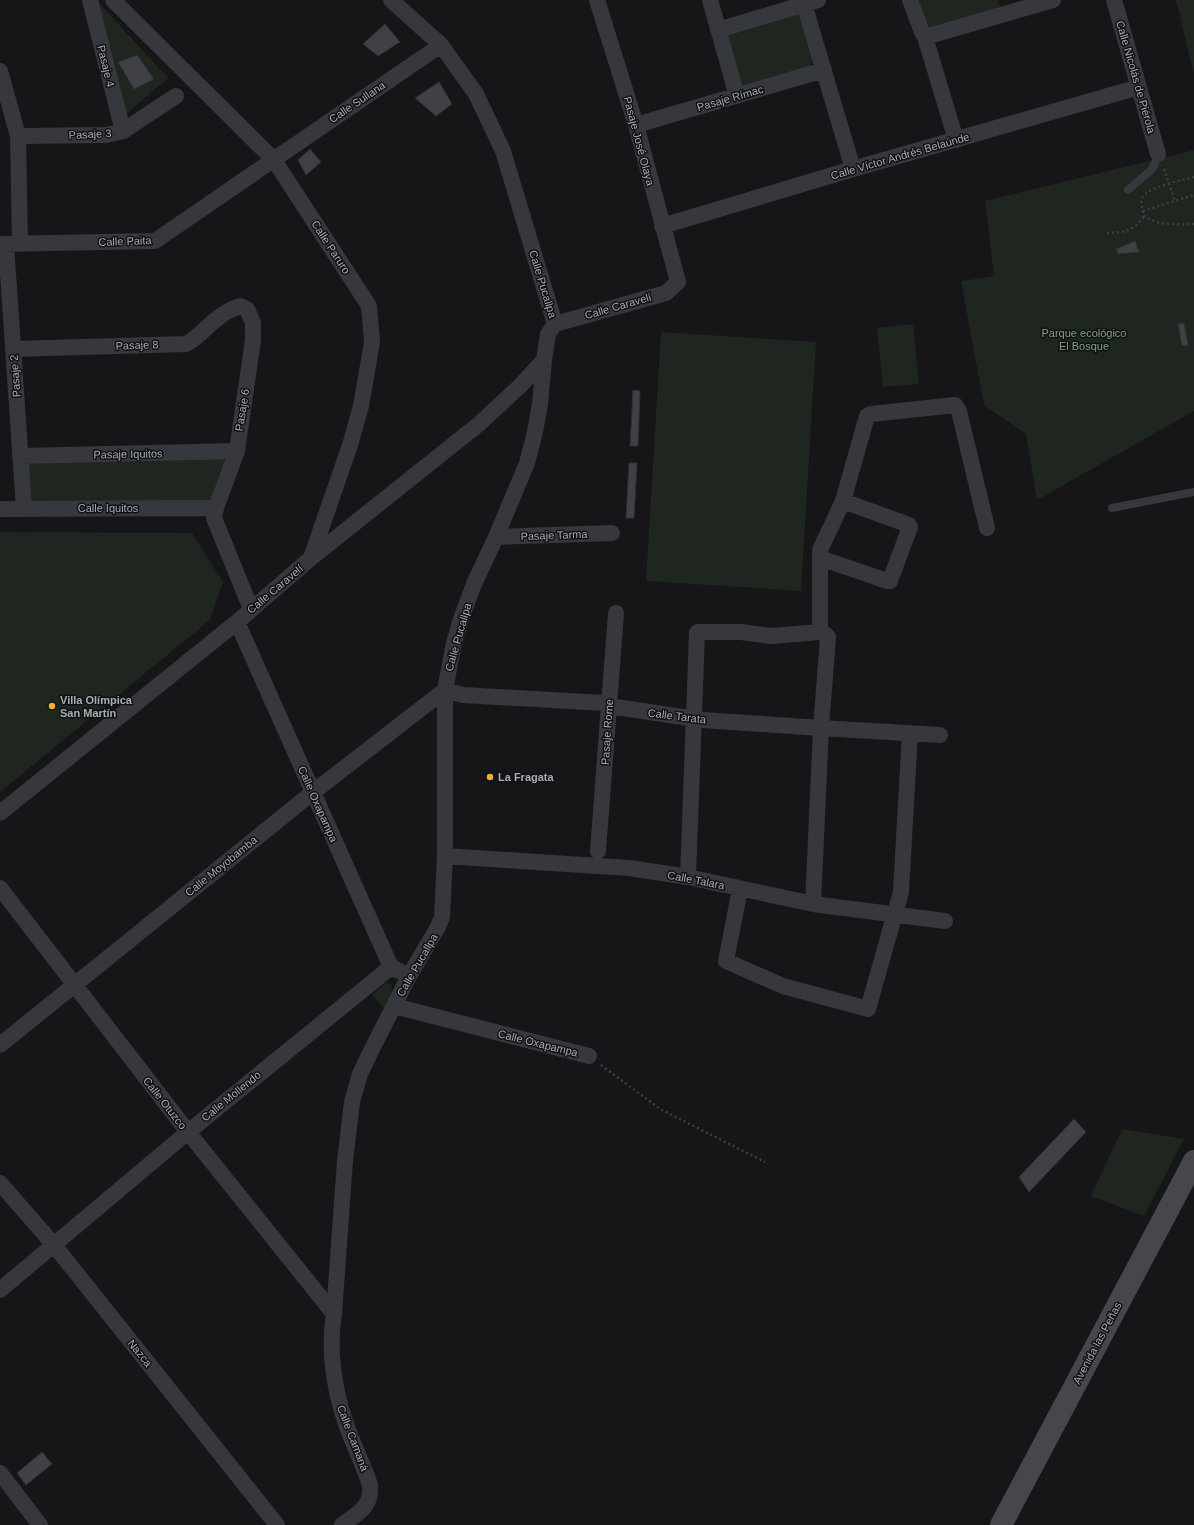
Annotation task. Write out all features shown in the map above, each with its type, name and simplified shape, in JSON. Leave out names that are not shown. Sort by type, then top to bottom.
[{"type":"street","name":"Pasaje 4","points":[[90,0],[123,132]]},
{"type":"street","name":"Calle Paruro","points":[[113,0],[274,160],[369,306],[372,342],[361,406],[350,445],[311,558]]},
{"type":"street","name":"Pasaje José Olaya","points":[[597,0],[636,125],[678,282]]},
{"type":"street","points":[[710,0],[737,96]]},
{"type":"street","points":[[910,0],[925,37],[956,140]]},
{"type":"street","points":[[925,37],[1007,7],[1053,0]]},
{"type":"street","name":"Calle Nicolás de Piérola","points":[[1114,0],[1158,154]]},
{"type":"street","name":"Calle Pucallpa","points":[[334,1314],[345,1161],[352,1102],[360,1074],[409,976],[438,927],[442,917],[445,856],[445,690],[454,643],[474,584],[496,537],[527,463],[540,404],[548,334],[555,324],[503,151],[476,94],[441,45],[395,1]]},
{"type":"street","points":[[718,30],[811,2],[824,70],[852,169]]},
{"type":"street","name":"Calle Sullana","points":[[274,160],[441,45]]},
{"type":"street","name":"Pasaje Rímac","points":[[636,125],[824,70]]},
{"type":"street","name":"Pasaje 2","points":[[0,71],[18,136],[9,244],[13,349],[24,508]]},
{"type":"street","name":"Calle Víctor Andrés Belaúnde","points":[[662,226],[852,169],[1139,87]]},
{"type":"street","name":"Pasaje 3","points":[[18,136],[106,135],[123,132],[176,96]]},
{"type":"street","name":"Calle Paita","points":[[9,244],[155,241],[274,160]]},
{"type":"street","name":"Calle Caravelí","points":[[555,324],[666,293],[678,282]]},
{"type":"street","name":"Pasaje 8","points":[[13,349],[186,344],[193,340],[217,318],[228,311],[240,306],[247,309]]},
{"type":"street","name":"Pasaje 6","points":[[216,508],[237,451],[253,340],[253,323],[247,309]]},
{"type":"street","name":"Calle Caravelí","points":[[0,813],[237,622],[311,558],[479,424],[520,386],[544,360]]},
{"type":"street","points":[[820,632],[820,550],[843,501],[867,416],[871,414],[955,405],[959,411],[987,528]]},
{"type":"street","name":"Pasaje Iquitos","points":[[20,456],[237,451]]},
{"type":"street","points":[[820,558],[890,581],[910,527],[909,525],[843,501]]},
{"type":"street","points":[[216,508],[214,518],[251,609]]},
{"type":"street","name":"Calle Iquitos","points":[[0,509],[216,508]]},
{"type":"street","name":"Pasaje Tarma","points":[[496,537],[612,533]]},
{"type":"street","name":"Pasaje Rome","points":[[598,851],[616,613]]},
{"type":"street","name":"Calle Oxapampa","points":[[237,622],[312,793],[391,967]]},
{"type":"street","points":[[688,877],[697,633],[741,632],[772,636],[820,632],[828,637],[821,728],[813,904]]},
{"type":"street","name":"Calle Tarata","points":[[445,690],[463,695],[604,703],[609,706],[694,719],[940,735]]},
{"type":"street","name":"Calle Moyobamba","points":[[0,1045],[312,793],[445,690]]},
{"type":"street","points":[[740,889],[726,960],[783,986],[868,1009],[901,892],[910,733]]},
{"type":"street","name":"Calle Talara","points":[[445,856],[629,868],[688,877],[813,904],[945,921]]},
{"type":"street","name":"Calle Otuzco","points":[[0,888],[188,1132],[334,1314]]},
{"type":"street","points":[[391,967],[409,976]]},
{"type":"street","name":"Calle Mollendo","points":[[0,1290],[188,1132],[391,967]]},
{"type":"street","name":"Calle Oxapampa","points":[[394,1006],[590,1056]]},
{"type":"street","name":"Avenida las Peñas","points":[[1001,1525],[1194,1161]]},
{"type":"street","name":"Nazca","points":[[0,1183],[54,1245],[277,1525]]},
{"type":"street","name":"Calle Camaná","points":[[334,1314],[331,1332],[334,1371],[339,1400],[345,1422],[370,1485],[371,1494],[367,1505],[342,1525]]},
{"type":"street","points":[[0,1473],[40,1525]]},
{"type":"lane","points":[[1128,190],[1150,171],[1154,166],[1158,154]]},
{"type":"lane","points":[[1112,508],[1194,492]]},
{"type":"path","points":[[1194,177],[1148,191],[1142,197],[1141,202],[1144,216],[1149,220],[1159,223],[1194,224]]},
{"type":"path","points":[[1170,184],[1175,201]]},
{"type":"path","points":[[1143,211],[1194,195]]},
{"type":"path","points":[[1107,233],[1125,232],[1137,226],[1144,216]]},
{"type":"path","points":[[590,1056],[660,1110],[764,1162]]},
{"type":"green space","points":[[917,0],[998,0],[1001,9],[925,30]]},
{"type":"green space","points":[[1176,0],[1194,0],[1194,74]]},
{"type":"green space","points":[[99,3],[168,78],[126,114]]},
{"type":"green space","points":[[797,10],[814,60],[807,69],[745,86],[737,80],[724,38],[729,30]]},
{"type":"green space","name":"Parque ecológico El Bosque","points":[[1194,150],[1194,411],[1037,500],[1026,434],[984,405],[961,281],[994,276],[985,201]]},
{"type":"green space","points":[[913,324],[919,384],[883,387],[877,328]]},
{"type":"green space","points":[[661,332],[816,342],[801,591],[646,581]]},
{"type":"green space","points":[[230,455],[212,500],[205,503],[31,503],[26,466],[29,464]]},
{"type":"green space","name":"Villa Olímpica San Martín","points":[[0,532],[192,533],[223,582],[210,620],[0,792]]},
{"type":"green space","points":[[386,983],[392,985],[392,988],[391,994],[384,1008],[372,995]]},
{"type":"green space","points":[[1122,1129],[1184,1139],[1144,1216],[1091,1196]]},
{"type":"building","points":[[385,24],[400,42],[378,56],[363,44]]},
{"type":"building","points":[[137,55],[154,79],[134,89],[118,62]]},
{"type":"building","points":[[439,82],[452,104],[436,116],[415,98]]},
{"type":"building","points":[[310,149],[321,162],[306,175],[298,160]]},
{"type":"building","points":[[1135,241],[1139,252],[1118,254],[1116,249]]},
{"type":"building","points":[[1184,323],[1188,345],[1182,346],[1178,324]]},
{"type":"building","points":[[633,390],[640,391],[638,446],[630,446]]},
{"type":"building","points":[[629,463],[637,463],[634,518],[626,518]]},
{"type":"building","points":[[1074,1119],[1086,1132],[1029,1192],[1019,1177]]},
{"type":"building","points":[[42,1452],[52,1464],[26,1485],[17,1473]]},
{"type":"place","name":"Villa Olímpica San Martín","points":[[52,706]]},
{"type":"place","name":"La Fragata","points":[[490,777]]}]
